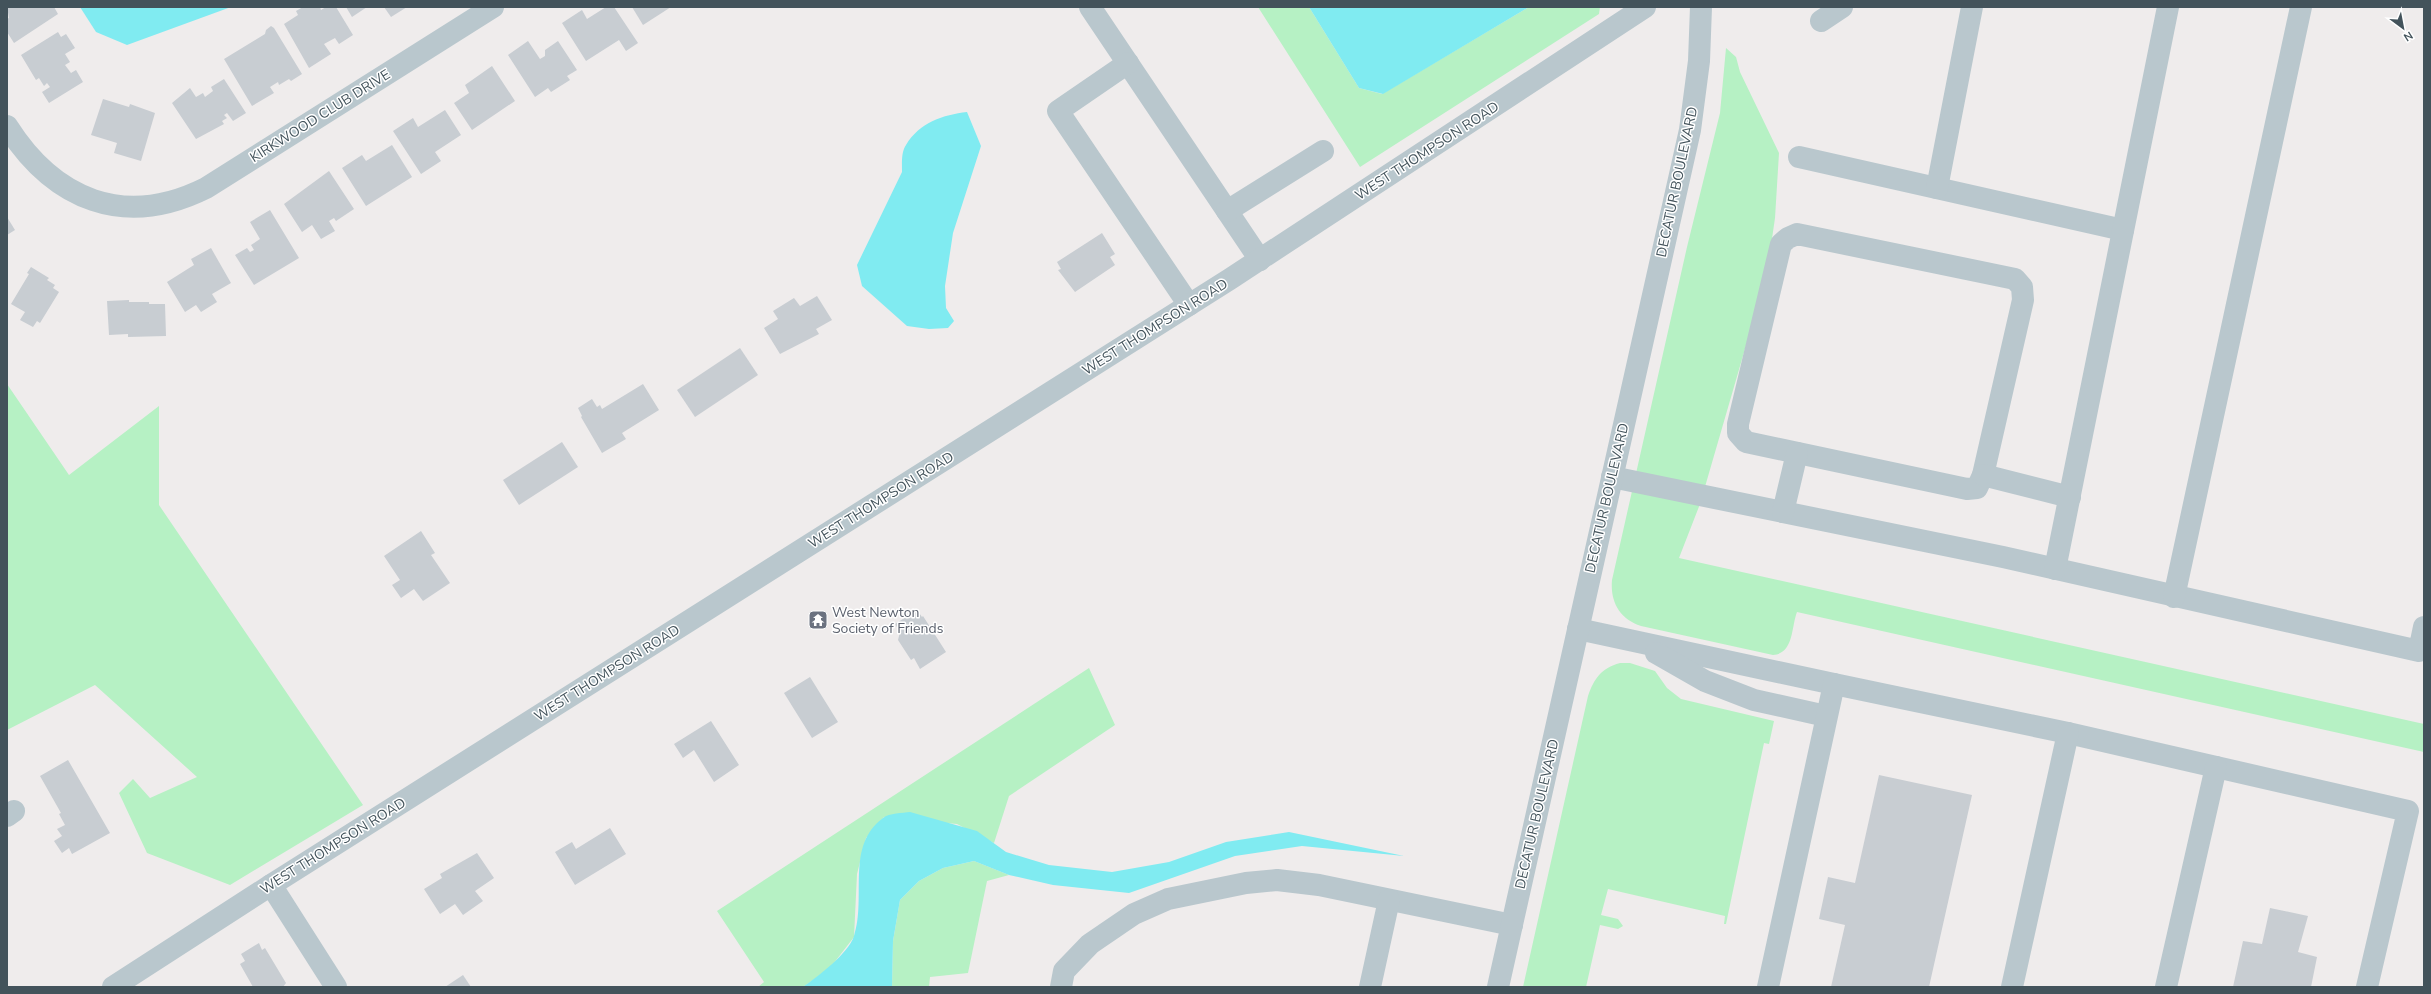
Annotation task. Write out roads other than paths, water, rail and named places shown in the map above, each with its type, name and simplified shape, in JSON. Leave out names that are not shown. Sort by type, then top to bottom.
[{"type":"street","name":"KIRKWOOD CLUB DRIVE","points":[[7,126],[28,157],[62,186],[85,197],[115,206],[138,206],[166,203],[206,188],[493,7]]},
{"type":"street","points":[[1090,7],[1260,260]]},
{"type":"street","name":"WEST THOMPSON ROAD","points":[[113,987],[271,885],[1190,305],[1646,7]]},
{"type":"street","name":"DECATUR BOULEVARD","points":[[1498,987],[1690,130],[1699,61],[1701,7]]},
{"type":"street","points":[[1821,21],[1842,7]]},
{"type":"street","points":[[1937,188],[1972,7]]},
{"type":"street","points":[[2055,569],[2168,7]]},
{"type":"street","points":[[2174,597],[2300,7]]},
{"type":"street","points":[[1128,63],[1058,111],[1190,305]]},
{"type":"street","points":[[1227,211],[1323,151]]},
{"type":"street","points":[[1799,157],[2123,230]]},
{"type":"street","points":[[1797,234],[2015,279],[2022,287],[2023,300],[1983,475],[1977,488],[1967,489],[1746,442],[1738,432],[1738,424],[1781,244],[1788,238],[1797,234]]},
{"type":"street","points":[[1783,512],[1797,453]]},
{"type":"street","points":[[1983,475],[2070,497]]},
{"type":"street","points":[[1612,477],[2055,569],[2419,651],[2424,627]]},
{"type":"street","points":[[1578,630],[2068,733],[2408,811],[2368,987]]},
{"type":"street","points":[[1637,643],[1705,681],[1754,700],[1826,716]]},
{"type":"street","points":[[1768,987],[1834,684]]},
{"type":"street","points":[[2012,987],[2068,733]]},
{"type":"street","points":[[2166,987],[2216,767]]},
{"type":"street","points":[[1061,987],[1064,971],[1090,944],[1134,914],[1168,900],[1246,883],[1277,880],[1319,885],[1512,925]]},
{"type":"street","points":[[271,885],[336,987]]},
{"type":"street","points":[[1370,987],[1389,900]]},
{"type":"water","points":[[80,7],[231,7],[127,45],[96,32]]},
{"type":"water","points":[[1309,7],[1529,7],[1383,94],[1359,88]]},
{"type":"water","points":[[967,112],[981,146],[953,233],[945,286],[946,308],[954,321],[948,328],[929,329],[907,326],[862,286],[857,265],[902,172],[903,151],[906,145],[925,125],[949,115]]},
{"type":"water","points":[[910,812],[977,831],[1006,852],[1049,865],[1112,872],[1169,862],[1226,842],[1289,832],[1404,856],[1302,846],[1235,856],[1129,893],[1053,885],[1009,875],[974,861],[943,868],[919,881],[900,900],[893,941],[892,987],[803,987],[824,971],[846,950],[851,943],[854,936],[859,905],[859,873],[861,857],[864,843],[871,830],[886,816]]},
{"type":"place","name":"West Newton Society of Friends","points":[[818,620]]}]
